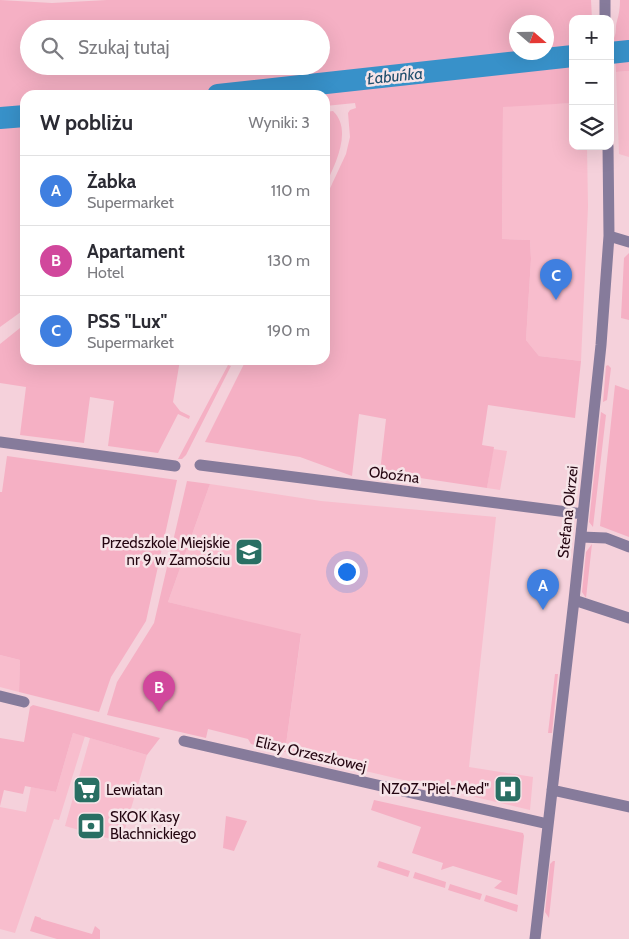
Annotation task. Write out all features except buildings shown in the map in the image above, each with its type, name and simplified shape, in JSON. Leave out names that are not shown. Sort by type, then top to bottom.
[{"type":"street","points":[[605,0],[605,15]]},
{"type":"street","name":"Stefana Okrzei","points":[[535,939],[601,345],[610,236],[608,150]]},
{"type":"street","points":[[610,236],[629,242]]},
{"type":"street","points":[[0,442],[174,466]]},
{"type":"street","name":"Oboźna","points":[[200,465],[583,514]]},
{"type":"street","points":[[581,537],[606,538],[629,547]]},
{"type":"street","points":[[574,600],[629,618]]},
{"type":"street","points":[[0,696],[24,702]]},
{"type":"street","name":"Elizy Orzeszkowej","points":[[184,741],[548,824]]},
{"type":"street","points":[[552,790],[629,807]]},
{"type":"shaded area","points":[[0,0],[52,3],[107,0],[591,0],[592,15],[569,15],[569,103],[503,107],[502,239],[530,240],[531,259],[526,340],[539,356],[581,361],[575,418],[488,405],[482,445],[494,447],[487,488],[380,472],[386,419],[359,414],[352,476],[300,457],[205,442],[244,365],[330,365],[330,188],[346,154],[350,137],[348,113],[356,108],[355,103],[330,106],[330,90],[20,90],[20,313],[0,327]]},
{"type":"shaded area","points":[[620,0],[629,0],[629,71],[616,72],[614,38]]},
{"type":"shaded area","points":[[629,71],[629,157],[619,154],[616,72]]},
{"type":"shaded area","points":[[569,103],[569,150],[587,150],[588,207],[581,361],[539,356],[526,340],[531,259],[530,240],[502,239],[503,106]]},
{"type":"shaded area","points":[[330,111],[333,111],[339,119],[342,128],[342,138],[330,175]]},
{"type":"shaded area","points":[[629,253],[629,320],[621,318],[624,258]]},
{"type":"shaded area","points":[[20,328],[20,365],[179,365],[173,402],[180,411],[190,416],[189,419],[178,414],[158,453],[108,446],[114,401],[90,397],[84,443],[20,435],[26,387],[0,383],[0,344]]},
{"type":"shaded area","points":[[228,365],[231,366],[186,455],[182,459],[178,459]]},
{"type":"shaded area","points":[[608,365],[611,368],[607,400],[603,402],[606,366]]},
{"type":"shaded area","points":[[615,385],[629,390],[629,537],[600,526]]},
{"type":"shaded area","points":[[601,412],[606,415],[593,527],[589,522]]},
{"type":"shaded area","points":[[493,449],[507,451],[500,490],[487,488]]},
{"type":"shaded area","points":[[7,456],[177,480],[146,621],[111,677],[99,712],[19,692],[20,660],[0,655],[0,492],[2,492]]},
{"type":"shaded area","points":[[187,481],[210,484],[168,602],[301,634],[285,752],[251,744],[248,739],[208,729],[206,738],[107,715],[117,682],[154,623]]},
{"type":"shaded area","points":[[210,484],[321,501],[496,517],[469,767],[533,777],[530,810],[285,752],[301,635],[168,602]]},
{"type":"shaded area","points":[[592,544],[586,598],[582,592],[586,552]]},
{"type":"shaded area","points":[[0,655],[20,660],[19,692],[0,687]]},
{"type":"shaded area","points":[[555,674],[558,674],[552,733],[548,733]]},
{"type":"shaded area","points":[[33,705],[160,738],[147,755],[73,733],[56,792],[25,786],[23,794],[4,790],[0,806],[0,738],[24,742],[30,707]]},
{"type":"shaded area","points":[[73,733],[85,736],[59,820],[54,819],[15,933],[0,929],[0,807],[26,812],[31,787],[56,792]]},
{"type":"shaded area","points":[[90,738],[147,755],[121,842],[65,826]]},
{"type":"shaded area","points":[[374,800],[523,833],[517,895],[494,888],[502,881],[453,866],[441,870],[443,863],[412,853],[421,827],[371,810]]},
{"type":"shaded area","points":[[226,816],[247,821],[234,851],[223,848]]},
{"type":"shaded area","points":[[379,861],[410,871],[408,877],[377,867]]},
{"type":"shaded area","points":[[555,861],[549,918],[545,912],[550,864]]},
{"type":"shaded area","points":[[415,872],[446,882],[445,888],[413,878]]},
{"type":"shaded area","points":[[450,884],[482,894],[480,900],[448,890]]},
{"type":"shaded area","points":[[486,895],[518,905],[517,912],[484,901]]},
{"type":"shaded area","points":[[35,916],[92,934],[95,926],[100,930],[100,939],[57,939],[30,931]]},
{"type":"waterway","name":"Łabuńka","points":[[614,53],[629,51]]},
{"type":"waterway","name":"Łabuńka","points":[[264,90],[569,56]]},
{"type":"waterway","name":"Łabuńka","points":[[0,118],[20,116]]},
{"type":"place","name":"PSS \"Lux\"","points":[[556,300]]},
{"type":"place","name":"Przedszkole Miejskie nr 9 w Zamościu","points":[[249,552]]},
{"type":"place","name":"Żabka","points":[[543,610]]},
{"type":"place","name":"Apartament","points":[[159,712]]},
{"type":"place","name":"NZOZ \"Piel-Med\"","points":[[508,789]]},
{"type":"place","name":"Lewiatan","points":[[87,790]]},
{"type":"place","name":"SKOK Kasy Blachnickiego","points":[[91,826]]}]
